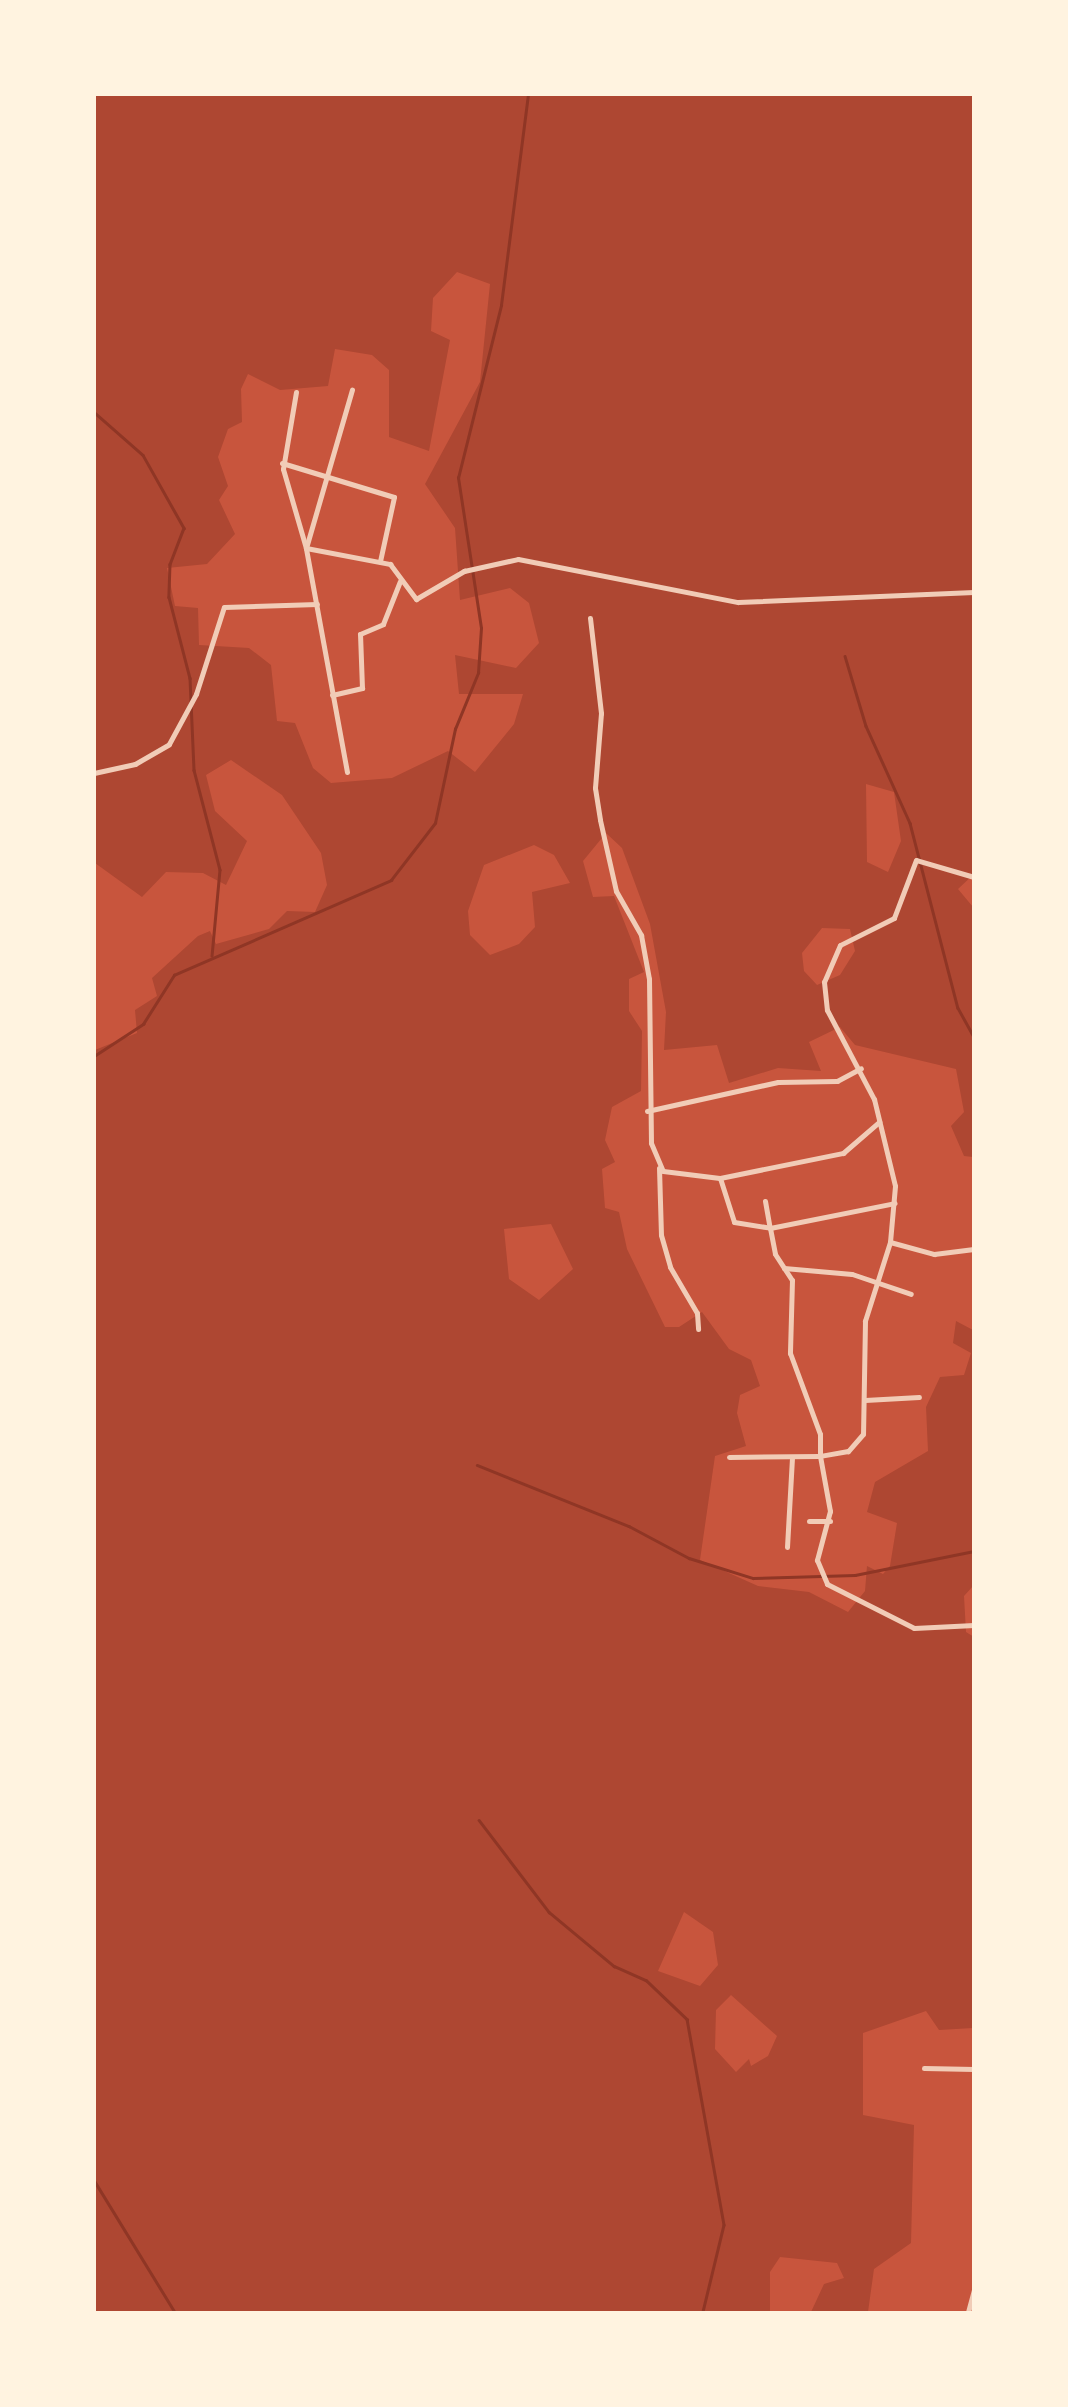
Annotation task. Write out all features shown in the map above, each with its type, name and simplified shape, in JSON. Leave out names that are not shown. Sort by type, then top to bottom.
[{"type":"street","points":[[306,548],[352,390]]},
{"type":"street","points":[[296,392],[282,463],[306,548],[347,772]]},
{"type":"street","points":[[282,463],[395,499],[380,561]]},
{"type":"street","points":[[306,548],[380,561],[394,567],[408,595],[421,599],[464,571],[518,559],[738,602],[974,592]]},
{"type":"street","points":[[331,695],[362,688],[360,634],[383,625],[400,580]]},
{"type":"street","points":[[94,774],[153,756],[169,744],[196,694],[224,607],[317,604]]},
{"type":"street","points":[[590,618],[601,713],[595,788],[600,820],[616,891],[641,935],[649,979],[648,1111],[659,1168],[661,1235],[670,1267],[697,1313],[698,1329]]},
{"type":"street","points":[[729,1457],[841,1454],[857,1443],[864,1400],[862,1343],[876,1283],[890,1242],[895,1203],[879,1122],[862,1068],[827,1010],[824,982],[840,945],[894,918],[916,860],[925,858],[974,877]]},
{"type":"street","points":[[648,1111],[778,1082],[837,1081],[862,1068]]},
{"type":"street","points":[[659,1168],[691,1179],[720,1178],[843,1153],[879,1122]]},
{"type":"street","points":[[720,1178],[734,1222],[770,1228],[895,1203]]},
{"type":"street","points":[[765,1201],[770,1228],[783,1268],[793,1285],[790,1353],[819,1426],[820,1456],[830,1521],[818,1570],[827,1584],[914,1629],[974,1625]]},
{"type":"street","points":[[890,1242],[934,1254],[974,1249]]},
{"type":"street","points":[[783,1268],[833,1271],[911,1294]]},
{"type":"street","points":[[864,1400],[919,1397]]},
{"type":"street","points":[[787,1547],[791,1522],[792,1457]]},
{"type":"street","points":[[809,1521],[830,1521]]},
{"type":"street","points":[[924,2068],[974,2069]]},
{"type":"street","points":[[968,2312],[974,2290]]},
{"type":"shaded area","points":[[94,95],[973,95],[974,874],[958,889],[973,907],[973,1157],[964,1156],[951,1126],[964,1112],[956,1069],[855,1045],[840,1027],[809,1042],[821,1071],[778,1068],[729,1083],[717,1045],[664,1050],[666,1012],[650,924],[622,848],[606,833],[583,861],[593,897],[614,896],[644,972],[629,979],[629,1011],[642,1031],[641,1091],[612,1107],[605,1140],[615,1162],[602,1169],[605,1208],[619,1212],[627,1249],[665,1327],[679,1327],[702,1312],[729,1349],[751,1360],[760,1386],[740,1395],[737,1413],[746,1446],[715,1456],[700,1560],[758,1586],[809,1592],[848,1612],[865,1591],[867,1566],[883,1574],[890,1566],[897,1523],[867,1512],[875,1482],[928,1451],[926,1407],[940,1377],[964,1375],[971,1353],[953,1343],[956,1321],[973,1330],[974,1585],[964,1596],[966,1632],[974,1637],[973,2028],[939,2030],[926,2011],[863,2033],[863,2115],[914,2125],[911,2243],[874,2269],[868,2312],[811,2312],[824,2284],[844,2278],[837,2263],[780,2257],[770,2272],[770,2312],[95,2312],[95,1050],[137,1033],[135,1010],[157,996],[152,978],[198,936],[210,931],[216,944],[269,929],[287,911],[315,912],[327,885],[321,853],[282,795],[231,760],[206,775],[215,811],[247,841],[226,885],[203,873],[166,872],[142,897],[95,863]],"holes":[[[457,272],[490,284],[480,382],[425,484],[455,528],[460,600],[510,588],[529,603],[539,643],[516,668],[455,655],[459,694],[523,694],[514,724],[475,772],[448,751],[392,778],[331,783],[313,768],[295,723],[277,721],[271,665],[249,648],[199,645],[198,608],[175,606],[167,568],[207,564],[235,534],[219,500],[228,486],[218,457],[228,429],[242,422],[241,389],[248,374],[280,390],[328,386],[335,349],[372,355],[389,370],[389,437],[429,451],[450,340],[431,331],[433,298]],[[866,784],[894,792],[901,841],[888,872],[867,862]],[[534,845],[554,855],[570,883],[532,892],[535,927],[519,944],[490,955],[470,935],[468,911],[484,865]],[[822,928],[850,929],[855,951],[840,975],[817,985],[804,971],[802,953]],[[551,1224],[573,1269],[539,1300],[509,1279],[504,1229]],[[684,1912],[713,1932],[718,1965],[700,1986],[658,1971]],[[731,1995],[777,2036],[768,2056],[751,2066],[749,2059],[736,2072],[715,2049],[716,2010]]]},
{"type":"waterway","points":[[94,1056],[143,1024],[174,975],[391,880],[435,823],[455,729],[478,673],[481,628],[458,478],[501,305],[528,94]]},
{"type":"waterway","points":[[94,412],[143,455],[184,528],[170,564],[169,597],[190,678],[194,770],[220,870],[212,956]]},
{"type":"waterway","points":[[845,656],[866,726],[910,823],[958,1008],[974,1037]]},
{"type":"waterway","points":[[477,1465],[629,1526],[689,1558],[753,1578],[855,1575],[974,1551]]},
{"type":"waterway","points":[[479,1820],[549,1912],[614,1966],[646,1980],[687,2019],[724,2225],[703,2312]]},
{"type":"waterway","points":[[94,2180],[175,2312]]}]
